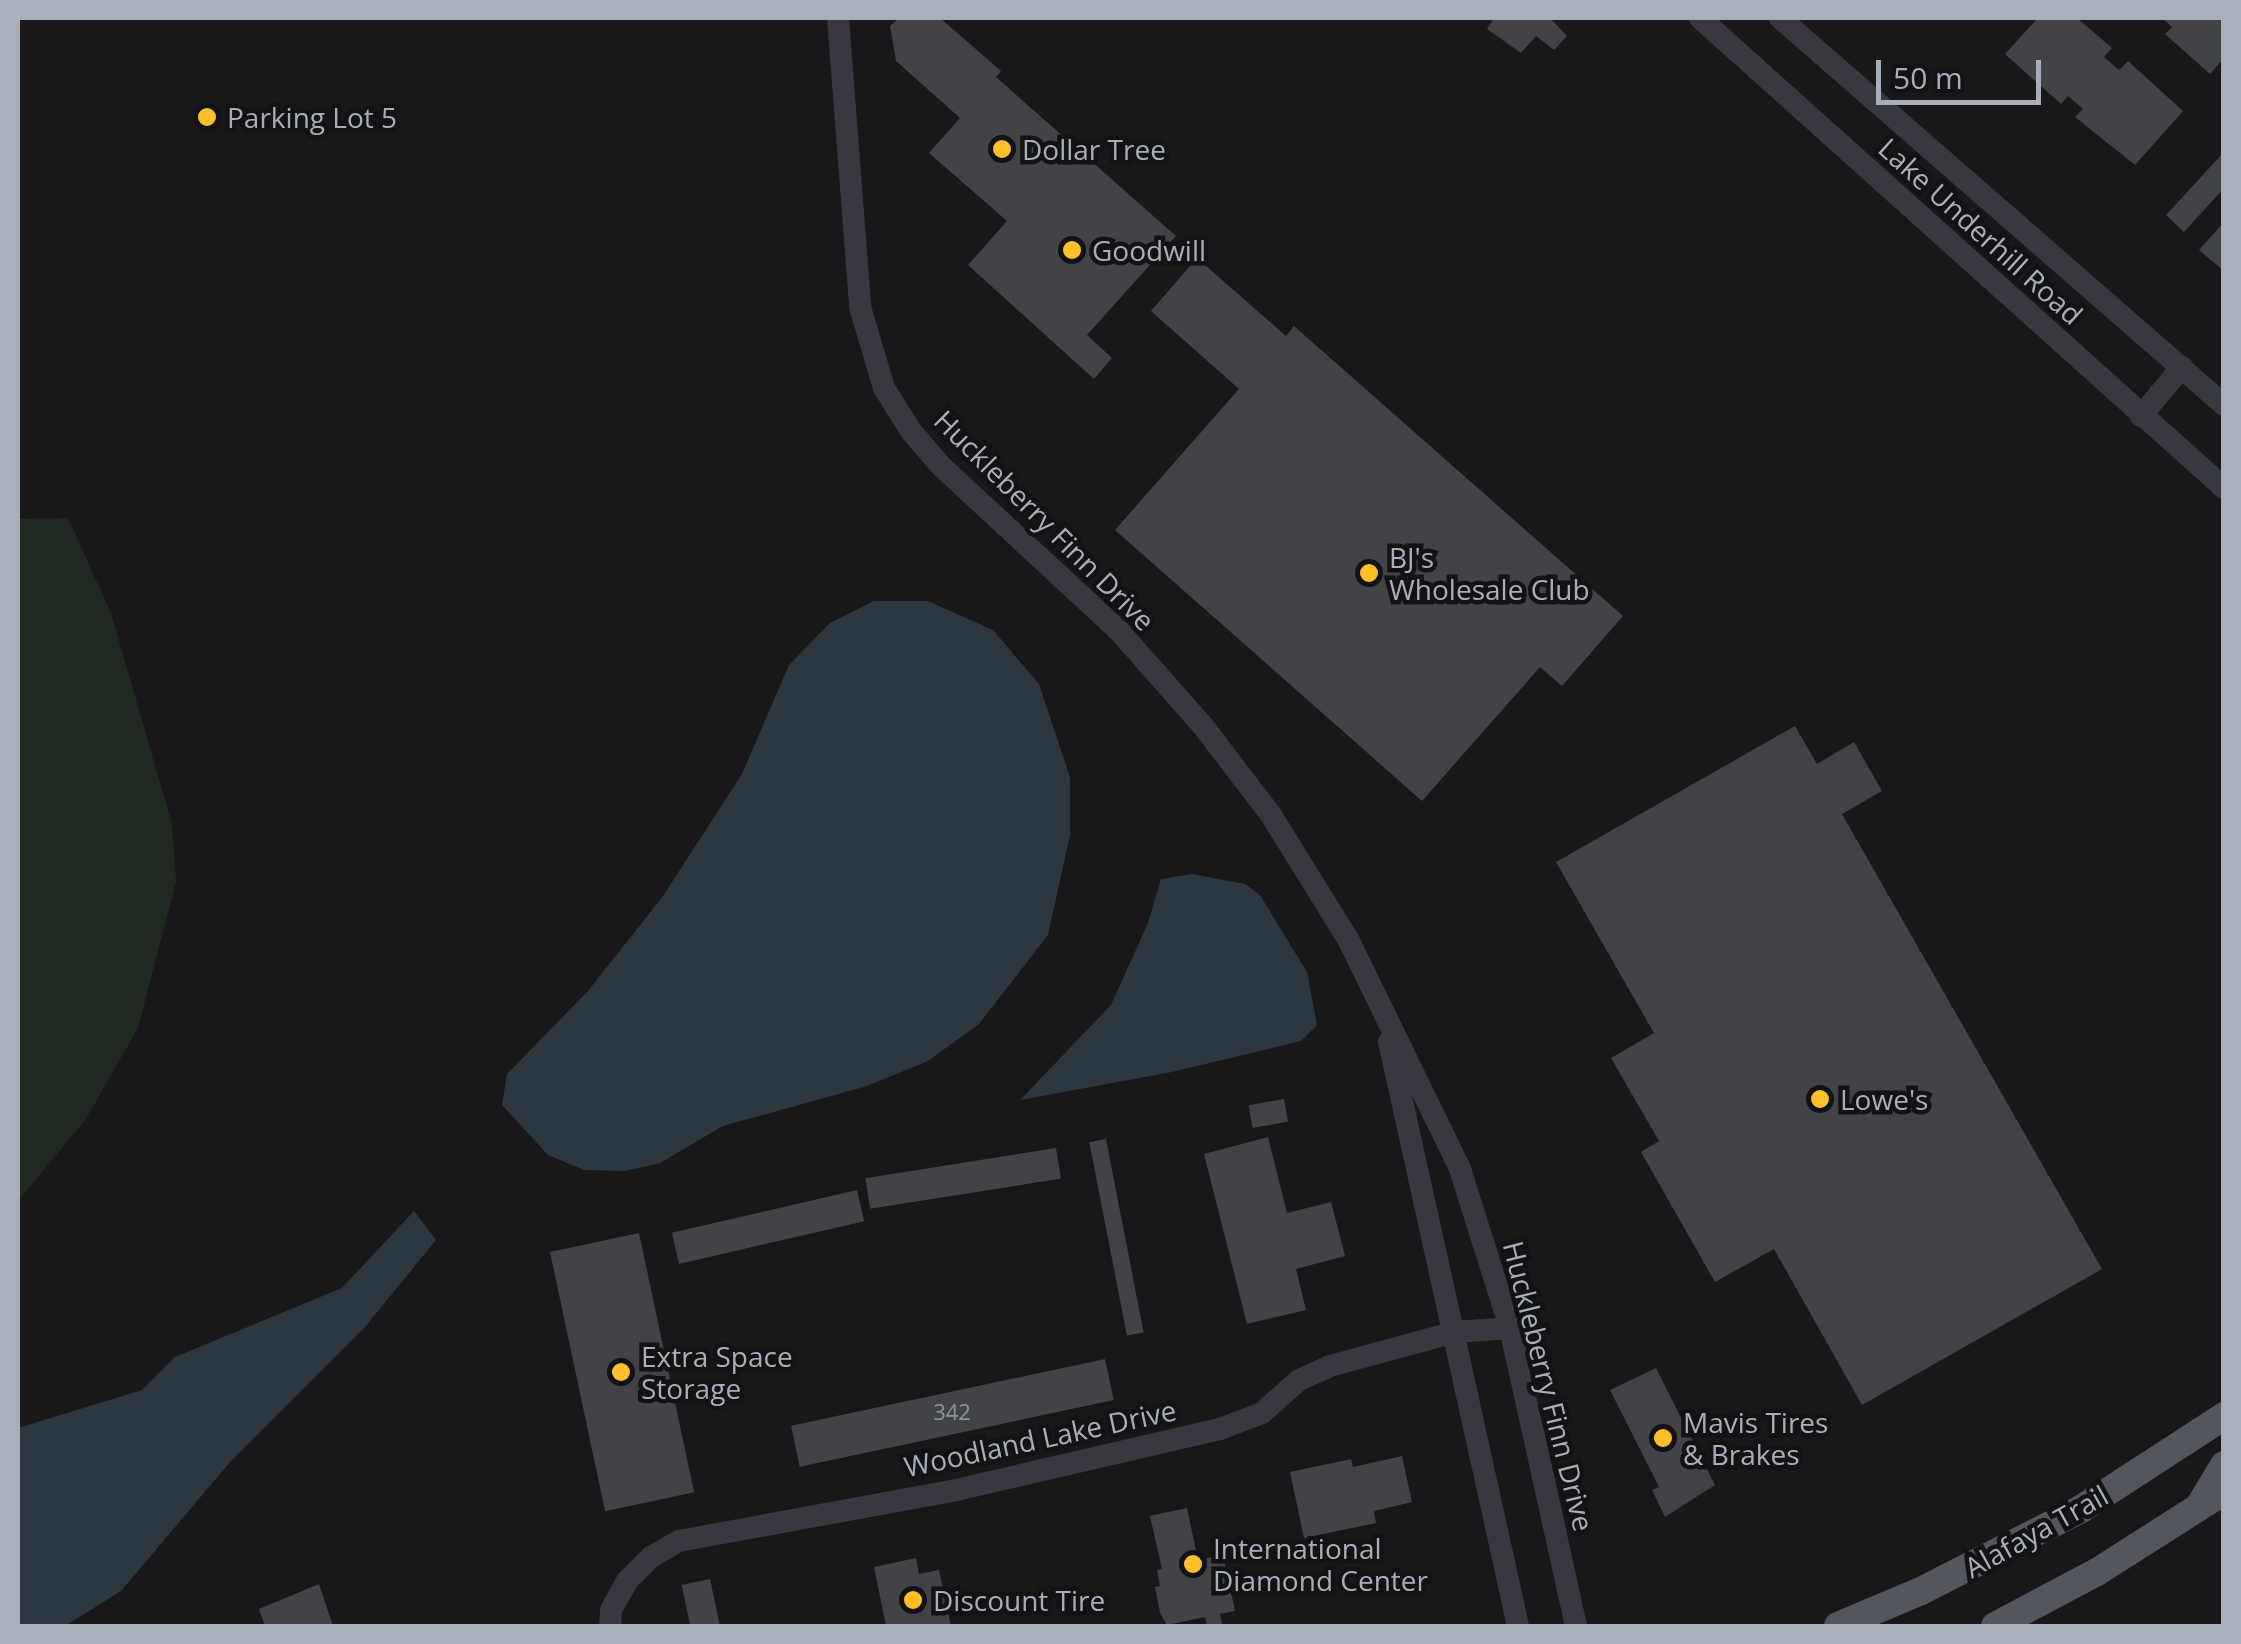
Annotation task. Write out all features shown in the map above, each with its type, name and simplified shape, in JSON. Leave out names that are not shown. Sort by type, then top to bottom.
[{"type":"main road","name":"Alafaya Trail","points":[[1838,1626],[1921,1591],[2081,1509],[2224,1416]]},
{"type":"main road","points":[[2199,1506],[2224,1464]]},
{"type":"main road","points":[[1995,1626],[2062,1593],[2224,1491]]},
{"type":"street","name":"Huckleberry Finn Drive","points":[[838,18],[860,308],[884,388],[911,431],[942,466],[1119,632],[1203,726],[1302,862],[1379,1000],[1460,1169],[1510,1328],[1576,1626]]},
{"type":"street","name":"Lake Underhill Road","points":[[1700,18],[2224,488]]},
{"type":"street","name":"Lake Underhill Road","points":[[1780,18],[2224,405]]},
{"type":"street","points":[[2141,416],[2182,367]]},
{"type":"street","name":"Huckleberry Finn Drive","points":[[1379,1000],[1518,1626]]},
{"type":"street","name":"Woodland Lake Drive","points":[[610,1626],[610,1610],[627,1581],[650,1558],[679,1541],[956,1490],[1220,1429],[1262,1413],[1299,1380],[1330,1366],[1455,1332],[1510,1328]]},
{"type":"shaded area","points":[[68,518],[111,613],[172,824],[176,882],[138,1028],[86,1119],[18,1201],[18,519]]},
{"type":"shaded area","points":[[874,601],[928,601],[993,630],[1039,684],[1070,777],[1070,835],[1048,935],[979,1024],[928,1061],[867,1086],[723,1126],[660,1163],[625,1171],[584,1170],[548,1155],[502,1105],[507,1074],[588,991],[663,896],[742,774],[789,665],[830,623]]},
{"type":"shaded area","points":[[1192,874],[1245,884],[1260,895],[1307,972],[1317,1025],[1301,1041],[1172,1072],[1020,1100],[1111,1005],[1148,923],[1161,879]]},
{"type":"shaded area","points":[[414,1211],[436,1240],[365,1327],[231,1461],[121,1591],[65,1626],[18,1626],[18,1428],[142,1390],[175,1357],[342,1288]]},
{"type":"building","points":[[899,18],[940,18],[1001,71],[996,77],[1176,236],[1087,335],[1112,358],[1094,379],[968,265],[1007,221],[929,153],[960,118],[896,61],[890,26]]},
{"type":"building","points":[[1494,18],[1550,18],[1567,36],[1554,50],[1536,36],[1521,53],[1487,29]]},
{"type":"building","points":[[2038,18],[2077,18],[2112,48],[2104,57],[2119,70],[2128,61],[2183,111],[2135,165],[2075,117],[2083,109],[2068,96],[2061,104],[2005,54]]},
{"type":"building","points":[[2162,18],[2224,18],[2224,58],[2210,74],[2165,34],[2172,27]]},
{"type":"building","points":[[2224,152],[2224,188],[2184,232],[2166,215]]},
{"type":"building","points":[[2224,222],[2224,271],[2199,250]]},
{"type":"building","name":"BJ's Wholesale Club","points":[[1197,258],[1286,336],[1294,326],[1623,616],[1562,686],[1540,667],[1422,801],[1115,530],[1239,389],[1151,311]]},
{"type":"building","name":"Lowe's","points":[[1795,726],[1817,764],[1854,742],[1882,791],[1842,814],[2102,1269],[1862,1405],[1774,1249],[1715,1282],[1641,1152],[1659,1141],[1611,1058],[1654,1033],[1556,862]]},
{"type":"building","points":[[1284,1099],[1288,1122],[1253,1128],[1249,1105]]},
{"type":"building","points":[[1268,1137],[1287,1213],[1331,1202],[1345,1256],[1296,1269],[1306,1310],[1247,1324],[1204,1154]]},
{"type":"building","points":[[1106,1139],[1144,1332],[1127,1336],[1089,1142]]},
{"type":"building","points":[[1056,1148],[1061,1179],[870,1209],[865,1178]]},
{"type":"building","name":"Extra Space Storage","points":[[857,1190],[864,1221],[679,1264],[672,1233]]},
{"type":"building","name":"Extra Space Storage","points":[[639,1233],[694,1492],[605,1511],[550,1252]]},
{"type":"building","name":"Extra Space Storage","points":[[1105,1359],[1114,1400],[800,1467],[791,1426]]},
{"type":"building","name":"Mavis Tires & Brakes","points":[[1656,1368],[1715,1485],[1665,1517],[1652,1490],[1659,1487],[1610,1390]]},
{"type":"building","points":[[1402,1456],[1412,1502],[1374,1511],[1376,1523],[1304,1538],[1290,1472],[1351,1459],[1353,1467]]},
{"type":"building","name":"International Diamond Center","points":[[1187,1508],[1198,1560],[1223,1555],[1235,1611],[1220,1614],[1222,1624],[1207,1626],[1205,1617],[1167,1625],[1160,1613],[1155,1587],[1160,1586],[1157,1570],[1162,1569],[1150,1516]]},
{"type":"building","name":"Discount Tire","points":[[916,1558],[919,1574],[939,1570],[951,1626],[886,1626],[874,1567]]},
{"type":"building","points":[[710,1579],[720,1626],[690,1626],[682,1585]]},
{"type":"building","points":[[319,1584],[333,1626],[265,1626],[259,1609]]},
{"type":"place","name":"Parking Lot 5","points":[[207,117]]},
{"type":"place","name":"Dollar Tree","points":[[1002,149]]},
{"type":"place","name":"Goodwill","points":[[1072,250]]},
{"type":"place","name":"BJ's Wholesale Club","points":[[1369,573]]},
{"type":"place","name":"Lowe's","points":[[1820,1099]]},
{"type":"place","name":"Extra Space Storage","points":[[621,1372]]},
{"type":"place","name":"Mavis Tires & Brakes","points":[[1663,1438]]},
{"type":"place","name":"International Diamond Center","points":[[1193,1564]]},
{"type":"place","name":"Discount Tire","points":[[913,1600]]}]
